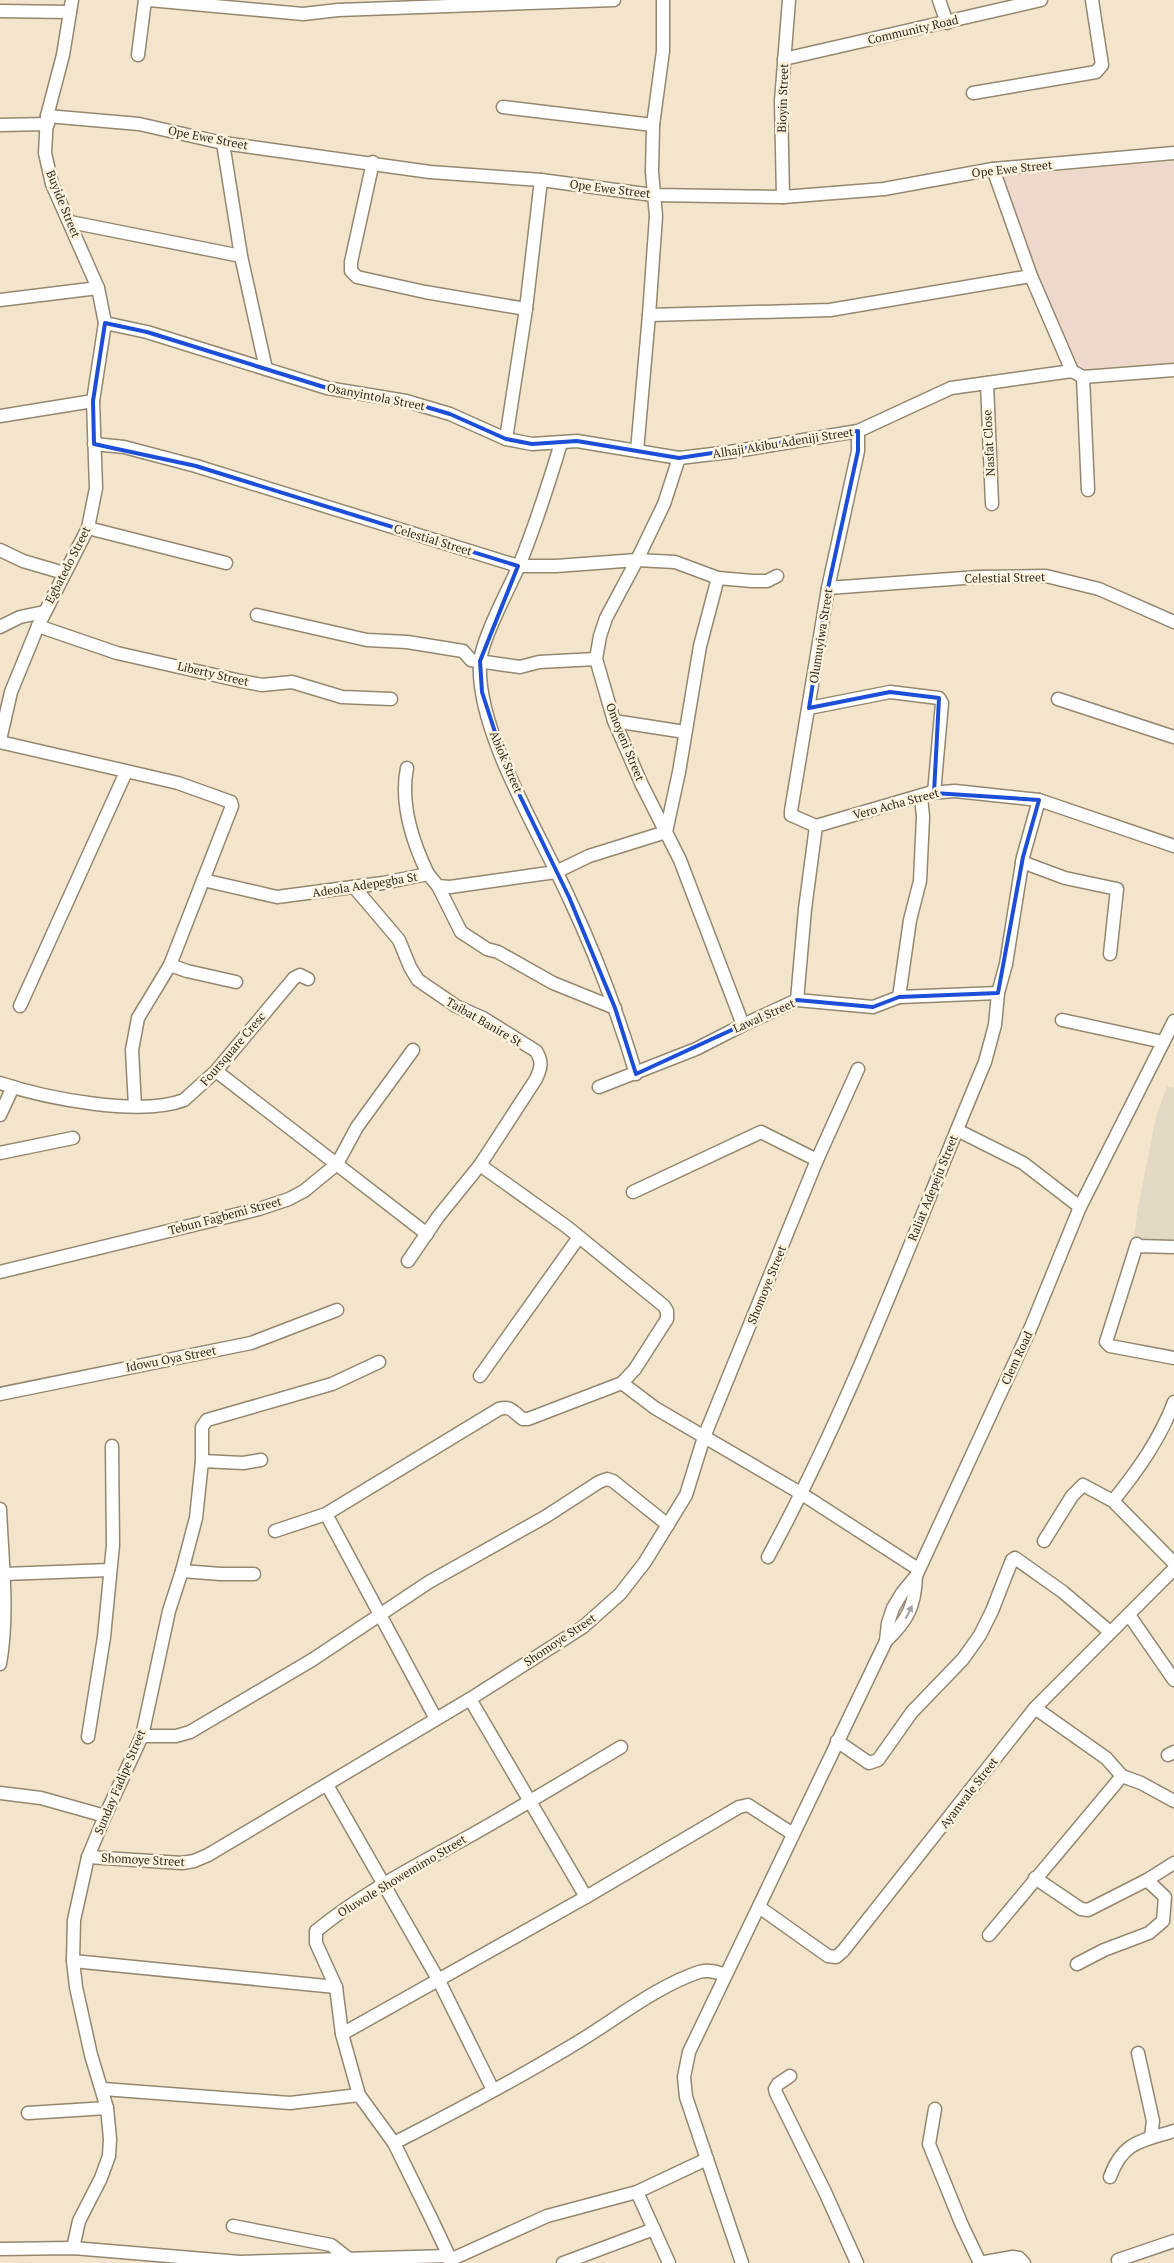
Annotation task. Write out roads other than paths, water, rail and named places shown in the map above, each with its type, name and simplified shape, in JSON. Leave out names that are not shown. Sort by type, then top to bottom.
[{"type":"street","points":[[138,55],[147,0],[303,14],[338,5],[614,0]]},
{"type":"street","points":[[637,452],[650,316],[656,216],[653,195],[654,125],[663,51],[663,0]]},
{"type":"street","name":"Bioyin Street","points":[[783,196],[781,101],[789,0]]},
{"type":"street","points":[[939,0],[946,23]]},
{"type":"street","name":"Community Road","points":[[784,59],[1041,0]]},
{"type":"street","points":[[973,93],[1096,72],[1102,65],[1092,0]]},
{"type":"street","points":[[0,11],[71,6]]},
{"type":"street","name":"Buyide Street","points":[[71,6],[48,120],[46,152],[49,171],[98,288],[104,323]]},
{"type":"street","points":[[503,107],[654,125]]},
{"type":"street","name":"Ope Ewe Street","points":[[0,125],[48,120],[139,124],[223,143],[373,162],[430,172],[541,180],[653,195],[783,196],[884,189],[993,169],[1174,154]]},
{"type":"street","points":[[223,143],[242,256],[266,369]]},
{"type":"street","points":[[373,162],[351,262],[351,271],[358,277],[425,292],[526,310]]},
{"type":"street","points":[[993,169],[1031,276],[1078,374],[1088,490]]},
{"type":"street","points":[[506,439],[526,310],[541,180]]},
{"type":"street","points":[[70,222],[242,256]]},
{"type":"street","points":[[650,316],[830,310],[1031,276]]},
{"type":"street","points":[[0,300],[98,288]]},
{"type":"street","name":"Osanyintola Street","points":[[104,323],[147,332],[327,388],[406,401],[443,412],[506,439],[532,444],[577,441],[679,458]]},
{"type":"street","name":"Egbatedo Street","points":[[0,741],[11,692],[38,626],[88,528],[96,488],[93,401],[104,323]]},
{"type":"street","name":"Alhaji Akibu Adeniji Street","points":[[679,458],[730,452],[858,431],[951,388],[1078,374],[1174,370]]},
{"type":"street","name":"Nasfat Close","points":[[987,383],[992,504]]},
{"type":"street","points":[[0,416],[93,401]]},
{"type":"street","name":"Olumuyiwa Street","points":[[816,826],[791,815],[828,588],[858,452],[858,431]]},
{"type":"street","name":"Abiok Street","points":[[560,443],[542,508],[487,638],[480,662],[482,692],[491,727],[507,769],[569,897],[616,1008],[636,1074]]},
{"type":"street","name":"Celestial Street","points":[[94,444],[124,447],[196,466],[518,566],[556,566],[637,560],[675,562],[718,578],[752,581],[767,580],[777,576]]},
{"type":"street","name":"Omoyeni Street","points":[[679,458],[664,504],[606,618],[600,636],[596,659],[614,721],[642,785],[680,860],[743,1025]]},
{"type":"street","points":[[88,528],[226,563]]},
{"type":"street","points":[[0,550],[23,562],[64,573]]},
{"type":"street","name":"Celestial Street","points":[[828,588],[978,577],[1046,576],[1099,589],[1174,622]]},
{"type":"street","points":[[438,886],[459,886],[556,872],[589,856],[666,832],[700,646],[718,578]]},
{"type":"street","points":[[0,627],[20,617],[44,612]]},
{"type":"street","points":[[256,615],[367,640],[407,642],[464,651],[471,660],[480,662],[520,667],[539,662],[596,659]]},
{"type":"street","name":"Liberty Street","points":[[38,626],[117,653],[241,681],[262,685],[292,682],[342,697],[391,700]]},
{"type":"street","points":[[809,708],[890,692],[939,698],[942,703],[934,793]]},
{"type":"street","points":[[1058,699],[1174,737]]},
{"type":"street","points":[[614,721],[685,732]]},
{"type":"street","points":[[0,741],[178,783],[231,802],[232,806],[170,965],[138,1018],[132,1050],[135,1106]]},
{"type":"street","points":[[407,768],[407,809],[412,833],[428,874]]},
{"type":"street","points":[[20,1006],[126,772]]},
{"type":"street","name":"Vero Acha Street","points":[[816,826],[921,796],[955,791],[1038,800],[1174,846]]},
{"type":"street","points":[[899,997],[910,920],[920,881],[921,796]]},
{"type":"street","name":"Raliat Adepeju Street","points":[[768,1558],[802,1494],[841,1412],[985,1062],[995,1025],[998,994],[1006,964],[1022,862],[1038,800]]},
{"type":"street","points":[[797,1000],[805,909],[816,826]]},
{"type":"street","points":[[1022,862],[1065,878],[1117,889],[1110,954]]},
{"type":"street","name":"Adeola Adepegba St","points":[[203,880],[276,898],[428,874],[438,886],[461,932],[487,949],[498,952],[554,983],[616,1008]]},
{"type":"street","name":"Taibat Banire St","points":[[354,887],[399,940],[410,967],[418,980],[456,1006],[483,1018],[536,1051],[540,1058],[541,1067],[536,1079],[480,1165],[408,1261]]},
{"type":"street","points":[[170,965],[187,971],[236,982]]},
{"type":"street","name":"Foursquare Cresc","points":[[0,1083],[13,1088],[76,1101],[149,1107],[184,1100],[216,1071],[294,978],[300,975],[308,979]]},
{"type":"street","name":"Lawal Street","points":[[599,1088],[696,1049],[797,1000],[873,1007],[899,997],[998,994]]},
{"type":"street","points":[[1062,1020],[1163,1042]]},
{"type":"street","name":"Clem Road","points":[[837,1741],[862,1694],[886,1641],[899,1628],[910,1611],[915,1596],[917,1572],[1031,1327],[1080,1207],[1174,1021]]},
{"type":"street","name":"Tebun Fagbemi Street","points":[[0,1272],[274,1204],[304,1191],[337,1164],[357,1127],[414,1050]]},
{"type":"street","name":"Shomoye Street","points":[[88,1857],[182,1863],[194,1861],[208,1855],[470,1699],[583,1627],[620,1594],[645,1562],[686,1495],[704,1437],[817,1160],[858,1069]]},
{"type":"street","points":[[216,1071],[427,1234]]},
{"type":"street","points":[[0,1115],[13,1088]]},
{"type":"street","points":[[957,1130],[1023,1163],[1080,1207]]},
{"type":"street","points":[[633,1192],[761,1132],[817,1160]]},
{"type":"street","points":[[0,1153],[74,1138]]},
{"type":"street","points":[[275,1531],[326,1514],[506,1406],[523,1419],[622,1383],[630,1376],[667,1319],[668,1311],[664,1306],[579,1237],[480,1165]]},
{"type":"street","points":[[480,1376],[579,1237]]},
{"type":"street","points":[[1174,1247],[1137,1246],[1137,1244],[1106,1342],[1110,1346],[1174,1358]]},
{"type":"street","name":"Idowu Oya Street","points":[[0,1394],[251,1343],[337,1310]]},
{"type":"street","name":"Sunday Fadipe Street","points":[[73,2248],[80,2221],[101,2178],[109,2156],[107,2108],[103,2089],[91,2055],[72,1961],[74,1920],[88,1857],[142,1736],[169,1611],[196,1518],[202,1462],[202,1427],[207,1420],[332,1384],[379,1362]]},
{"type":"street","points":[[622,1383],[655,1408],[802,1494],[917,1572]]},
{"type":"street","points":[[1113,1501],[1141,1466],[1157,1440],[1174,1402]]},
{"type":"street","points":[[88,1737],[104,1637],[113,1545],[112,1446]]},
{"type":"street","points":[[202,1462],[243,1463],[262,1460]]},
{"type":"street","points":[[142,1736],[176,1736],[190,1732],[312,1660],[429,1582],[545,1517],[607,1479],[613,1480],[668,1525]]},
{"type":"street","points":[[1044,1541],[1072,1496],[1083,1485],[1113,1501],[1174,1562]]},
{"type":"street","points":[[0,1508],[4,1574],[4,1638],[0,1664]]},
{"type":"street","points":[[326,1514],[436,1719]]},
{"type":"street","points":[[742,2263],[686,2097],[684,2077],[689,2052],[837,1741],[869,1763],[878,1760],[912,1712],[963,1659],[980,1635],[992,1611],[1012,1560],[1015,1558],[1048,1580],[1110,1632]]},
{"type":"street","name":"Ayanwale Street","points":[[759,1907],[828,1956],[836,1957],[852,1942],[1035,1708],[1174,1569]]},
{"type":"street","points":[[4,1574],[110,1570]]},
{"type":"street","points":[[182,1571],[254,1574]]},
{"type":"street","points":[[1129,1615],[1174,1680]]},
{"type":"street","points":[[470,1699],[586,1897]]},
{"type":"street","points":[[1035,1708],[1106,1758],[1122,1776],[1141,1783],[1174,1801]]},
{"type":"street","name":"Oluwole Showemimo Street","points":[[449,2260],[394,2144],[359,2095],[342,2034],[336,1987],[316,1943],[316,1931],[341,1910],[384,1884],[530,1802],[621,1747]]},
{"type":"street","points":[[988,1935],[1122,1776]]},
{"type":"street","points":[[327,1785],[439,1982],[493,2090]]},
{"type":"street","points":[[0,1793],[41,1798],[105,1816]]},
{"type":"street","points":[[342,2034],[439,1982],[743,1805],[748,1805],[793,1834]]},
{"type":"street","points":[[1035,1878],[1081,1909],[1088,1910],[1147,1880],[1174,1863]]},
{"type":"street","points":[[1077,1964],[1104,1950],[1150,1933],[1163,1920],[1165,1897],[1147,1880]]},
{"type":"street","points":[[72,1961],[336,1987]]},
{"type":"street","points":[[394,2144],[569,2048],[642,2001],[682,1980],[706,1970],[725,1975]]},
{"type":"street","points":[[1138,2053],[1153,2122],[1151,2136]]},
{"type":"street","points":[[790,2076],[778,2084],[775,2089],[776,2093],[825,2192],[857,2263]]},
{"type":"street","points":[[103,2089],[290,2103],[359,2095]]},
{"type":"street","points":[[28,2113],[107,2108]]},
{"type":"street","points":[[935,2109],[930,2144],[961,2223],[980,2263],[1013,2257],[1020,2258],[1024,2263]]},
{"type":"street","points":[[1110,2177],[1116,2161],[1124,2152],[1151,2136],[1174,2131]]},
{"type":"street","points":[[0,2249],[73,2248],[240,2262],[349,2259],[449,2260],[547,2216],[637,2192],[707,2159]]},
{"type":"street","points":[[637,2192],[669,2263]]},
{"type":"street","points":[[233,2226],[331,2245],[349,2259]]},
{"type":"street","points":[[563,2263],[654,2229]]},
{"type":"street","points":[[1119,2263],[1118,2260],[1174,2241]]}]
